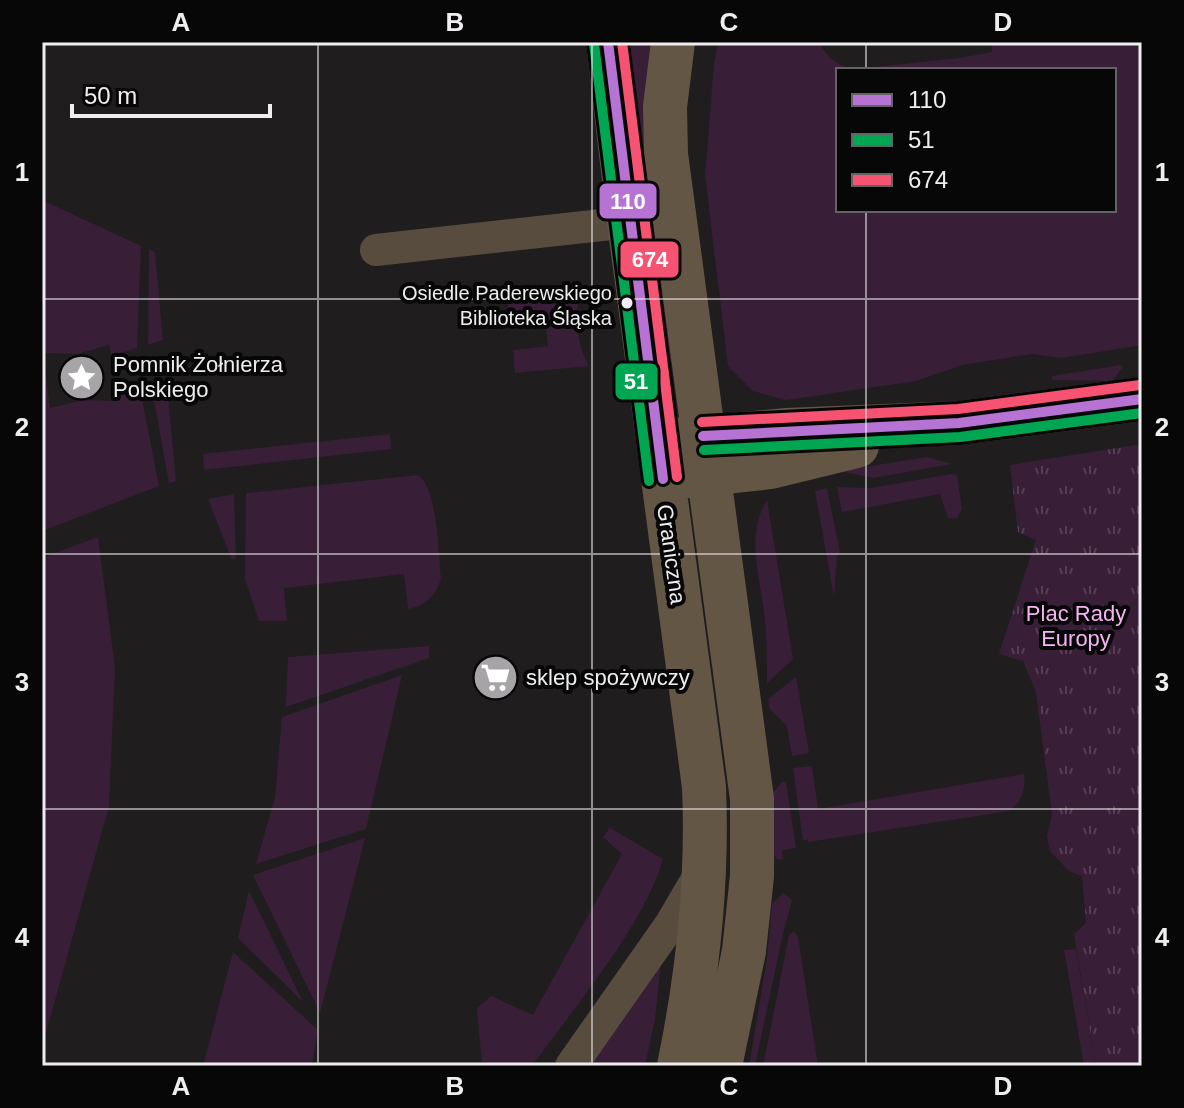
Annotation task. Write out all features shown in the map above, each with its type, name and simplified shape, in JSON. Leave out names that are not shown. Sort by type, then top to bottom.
[{"type":"street","name":"Graniczna","points":[[608,42],[704,787],[705,866],[699,951],[679,1066]]},
{"type":"street","name":"Graniczna","points":[[673,42],[665,107],[666,154],[752,799],[752,876],[744,951],[720,1066]]},
{"type":"street","points":[[376,250],[629,222]]},
{"type":"street","points":[[660,461],[1142,399]]},
{"type":"street","points":[[706,455],[760,468],[959,423]]},
{"type":"street","points":[[719,549],[760,468]]},
{"type":"street","points":[[571,1066],[670,925],[705,866]]},
{"type":"green space","points":[[624,42],[658,42],[678,362],[668,362]]},
{"type":"green space","points":[[718,42],[818,42],[833,60],[850,68],[836,68],[836,212],[1116,212],[1116,68],[864,68],[992,52],[991,42],[1142,42],[1142,345],[1062,358],[1032,354],[962,365],[916,381],[794,399],[785,400],[753,391],[728,366],[705,175]]},
{"type":"green space","points":[[42,200],[141,246],[137,348],[111,356],[109,345],[77,354],[43,353],[50,408],[82,400],[115,401],[114,392],[141,394],[159,486],[42,531]]},
{"type":"green space","points":[[149,249],[155,252],[163,340],[148,345]]},
{"type":"green space","points":[[582,291],[577,309],[577,329],[589,366],[515,373],[513,350],[548,346],[545,319],[510,322],[507,299]]},
{"type":"green space","points":[[1123,367],[1112,381],[1052,380],[1052,376]]},
{"type":"green space","points":[[153,395],[168,396],[176,481],[169,483]]},
{"type":"green space","points":[[390,434],[391,449],[204,470],[203,454]]},
{"type":"green space","name":"Plac Rady Europy","points":[[1142,444],[1142,1066],[1096,1066],[1074,934],[1086,923],[1082,876],[1069,871],[1050,851],[1047,837],[1052,814],[1036,692],[1023,661],[999,654],[1036,540],[1018,532],[1010,465]]},
{"type":"green space","points":[[927,457],[952,464],[873,478],[839,471]]},
{"type":"green space","points":[[418,475],[430,493],[438,538],[441,578],[437,590],[429,599],[408,609],[404,574],[284,588],[287,621],[259,621],[245,579],[246,493]]},
{"type":"green space","points":[[957,475],[962,509],[957,518],[948,518],[940,494],[842,512],[837,487],[870,488]]},
{"type":"green space","points":[[827,488],[840,552],[837,556],[834,597],[815,491]]},
{"type":"green space","points":[[234,494],[236,559],[232,560],[208,499]]},
{"type":"green space","points":[[767,500],[793,659],[767,683],[766,629],[755,544],[760,514]]},
{"type":"green space","points":[[98,537],[115,668],[109,806],[42,1047],[42,558]]},
{"type":"green space","points":[[429,646],[429,658],[286,707],[288,657]]},
{"type":"green space","points":[[402,675],[366,829],[256,864],[275,797],[282,717]]},
{"type":"green space","points":[[796,677],[809,753],[792,756],[787,726],[769,708],[768,699]]},
{"type":"green space","points":[[812,766],[818,809],[1024,774],[1024,784],[1020,799],[1009,811],[808,842],[808,839],[803,841],[793,768]]},
{"type":"green space","points":[[782,782],[786,782],[796,848],[782,850],[783,859],[777,859],[767,847],[771,795]]},
{"type":"green space","points":[[610,828],[663,859],[641,911],[606,966],[532,1066],[482,1066],[477,1008],[491,996],[533,1015],[622,854],[603,837]]},
{"type":"green space","points":[[365,838],[320,1013],[253,875]]},
{"type":"green space","points":[[249,891],[303,1002],[238,938]]},
{"type":"green space","points":[[783,893],[792,900],[755,1066],[749,1066],[767,959],[772,904]]},
{"type":"green space","points":[[794,931],[798,937],[818,1066],[763,1066],[789,935]]},
{"type":"green space","points":[[1076,949],[1096,1066],[1084,1066],[1064,950]]},
{"type":"green space","points":[[233,952],[318,1030],[312,1066],[203,1066]]},
{"type":"green space","points":[[661,963],[655,1019],[645,1066],[581,1066]]},
{"type":"transit line","name":"110","points":[[608,42],[663,479]]},
{"type":"transit line","name":"674","points":[[622,42],[677,477]]},
{"type":"transit line","name":"51","points":[[594,44],[649,481]]},
{"type":"transit line","name":"674","points":[[702,422],[958,409],[1140,385]]},
{"type":"transit line","name":"110","points":[[703,436],[959,423],[1142,399]]},
{"type":"transit line","name":"51","points":[[704,450],[960,437],[1142,413]]},
{"type":"place","name":"Osiedle Paderewskiego Biblioteka Śląska","points":[[627,303]]},
{"type":"place","name":"Pomnik Żołnierza Polskiego","points":[[82,377]]},
{"type":"place","name":"sklep spożywczy","points":[[495,677]]}]
